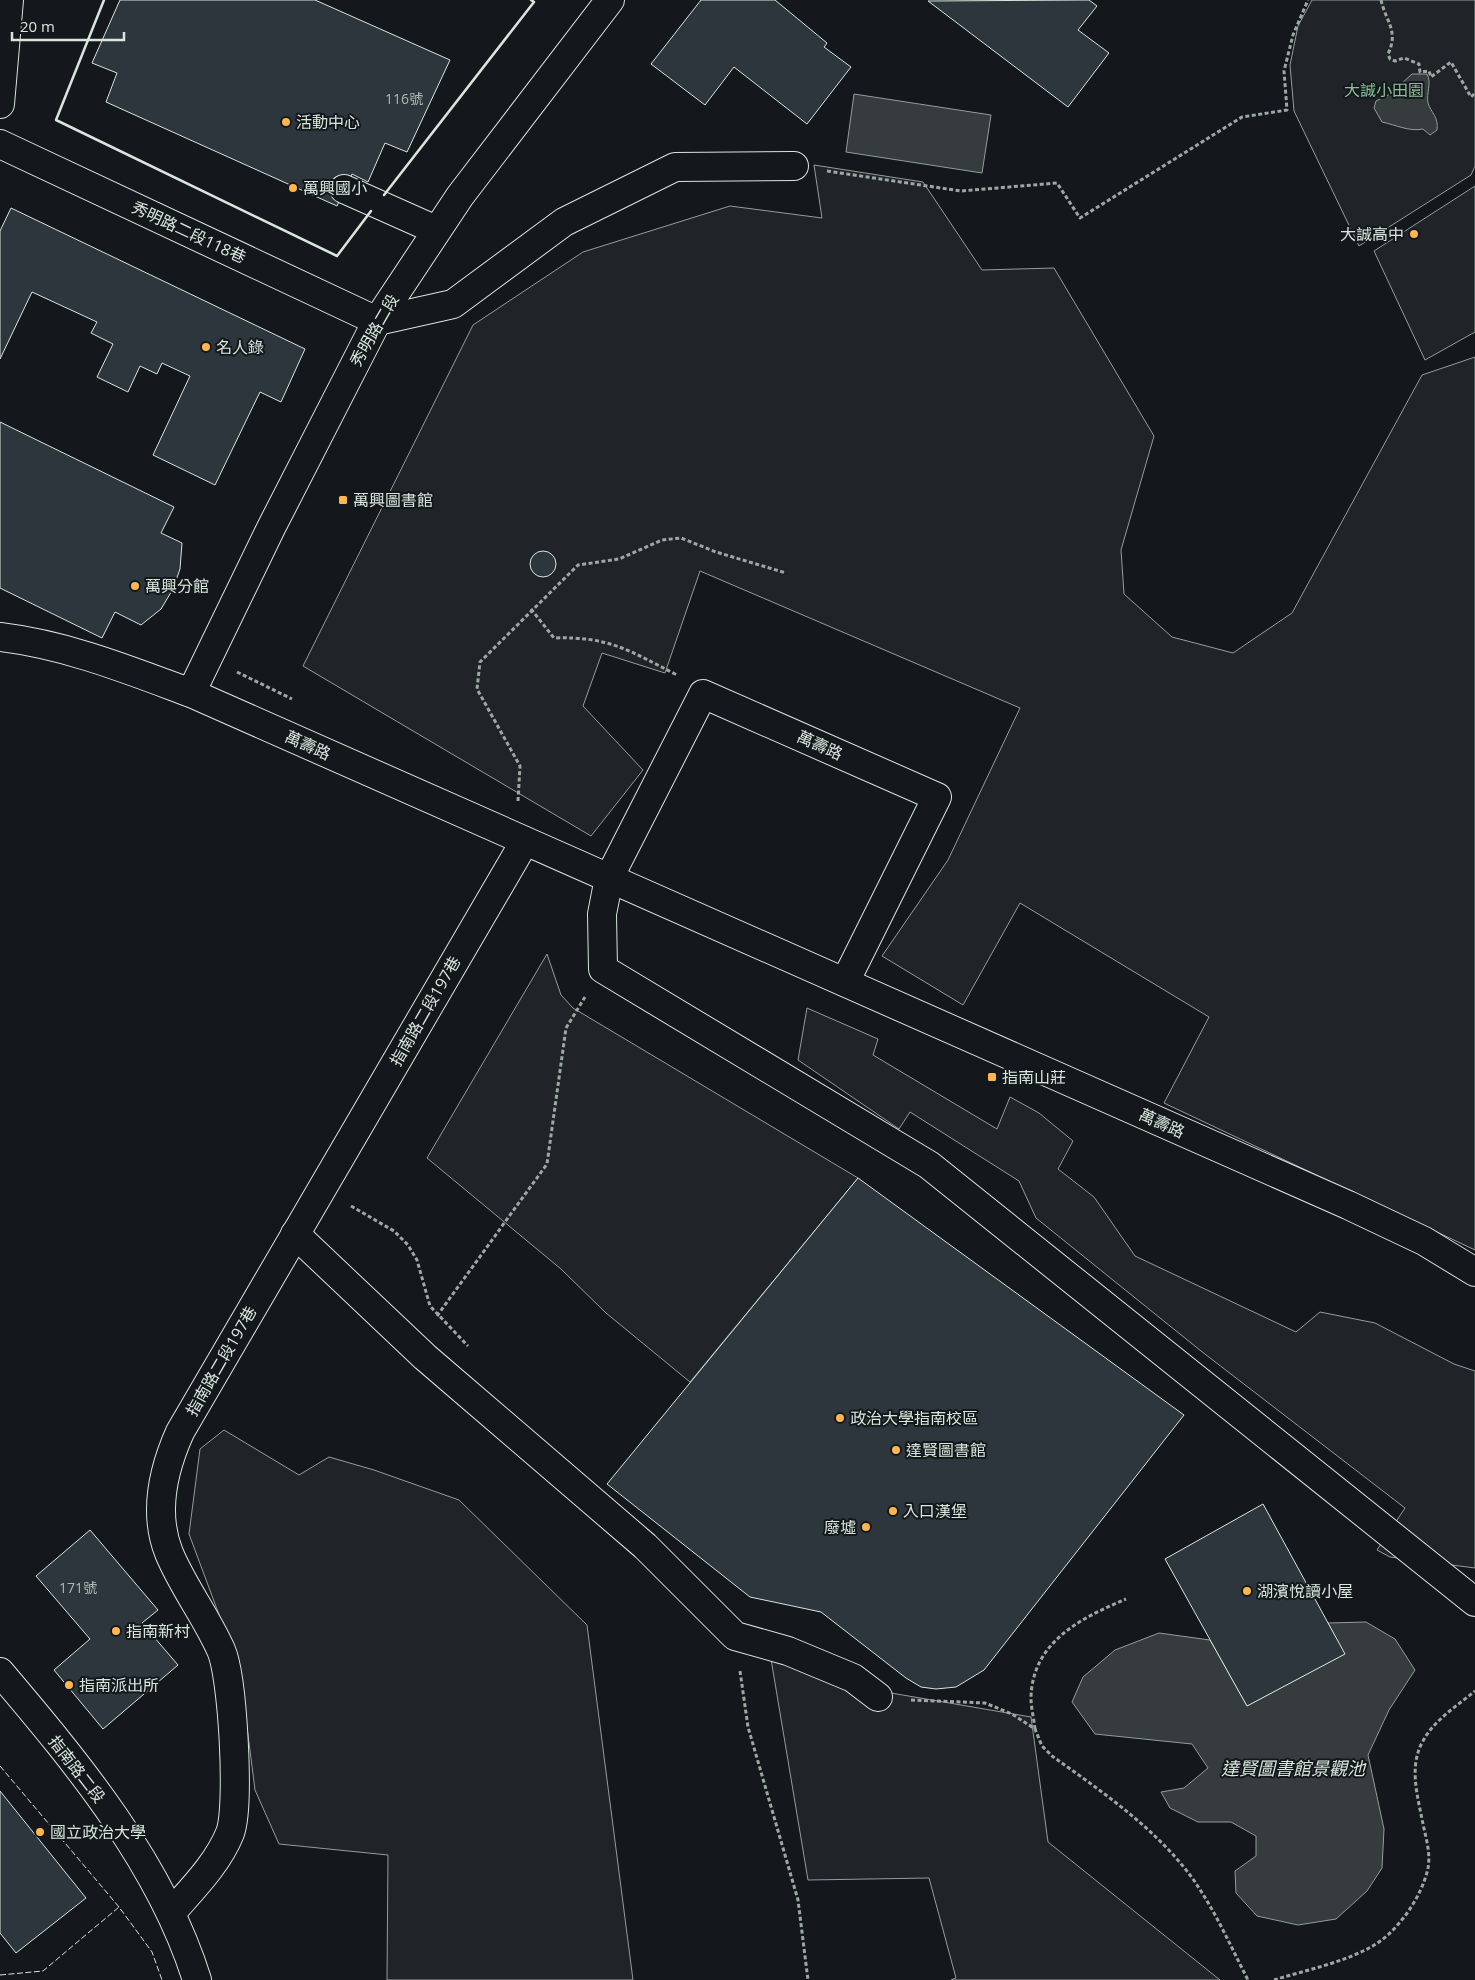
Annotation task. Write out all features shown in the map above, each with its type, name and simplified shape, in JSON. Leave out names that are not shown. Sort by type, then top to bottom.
[{"type":"street","points":[[0,104],[9,0]]},
{"type":"street","name":"秀明路二段","points":[[191,693],[271,528],[377,321],[436,230],[610,0]]},
{"type":"street","name":"秀明路二段118巷","points":[[0,144],[377,321]]},
{"type":"street","points":[[377,321],[453,304],[564,222],[675,167],[794,166]]},
{"type":"street","points":[[344,189],[436,230]]},
{"type":"street","name":"萬壽路","points":[[0,637],[22,640],[107,661],[191,693],[1348,1205],[1424,1241],[1475,1272]]},
{"type":"street","points":[[703,694],[609,878],[602,914],[603,969],[929,1165],[1475,1602]]},
{"type":"street","name":"萬壽路","points":[[703,694],[937,797],[845,982]]},
{"type":"street","name":"指南路二段197巷","points":[[172,1912],[222,1850],[231,1831],[236,1793],[228,1679],[222,1652],[169,1553],[162,1524],[161,1489],[167,1461],[180,1432],[321,1189],[513,836]]},
{"type":"street","points":[[295,1234],[425,1357],[645,1546],[735,1636],[788,1651],[853,1678],[878,1697]]},
{"type":"street","name":"指南路二段","points":[[0,1672],[127,1834],[172,1912],[197,1980]]},
{"type":"path","points":[[794,166],[961,191],[1057,183],[1080,218],[1242,117],[1287,110],[1284,71],[1292,35],[1308,0]]},
{"type":"path","points":[[1382,0],[1385,18],[1393,27],[1393,44],[1388,54],[1390,59],[1395,61],[1404,58],[1419,64],[1420,72],[1429,71],[1431,77],[1451,62],[1471,97],[1475,93]]},
{"type":"path","points":[[513,836],[520,766],[477,689],[480,662],[531,609],[578,565],[619,559],[662,540],[681,538],[716,552],[786,573]]},
{"type":"path","points":[[531,609],[554,638],[579,637],[603,640],[627,649],[692,682],[703,694]]},
{"type":"path","points":[[437,1316],[547,1164],[566,1028],[603,969]]},
{"type":"path","points":[[321,1189],[394,1231],[408,1245],[417,1260],[430,1306],[437,1316],[471,1349]]},
{"type":"path","points":[[1126,1599],[1101,1609],[1068,1629],[1049,1646],[1038,1670],[1031,1697],[1035,1729],[1042,1746],[1052,1756],[1136,1818],[1177,1860],[1199,1887],[1248,1980]]},
{"type":"path","points":[[735,1636],[748,1727],[798,1900],[808,1980]]},
{"type":"path","points":[[878,1697],[895,1681],[910,1700],[985,1703],[1012,1714],[1035,1729]]},
{"type":"path","points":[[1274,1980],[1355,1955],[1374,1946],[1391,1932],[1408,1911],[1428,1868],[1428,1849],[1416,1790],[1418,1753],[1430,1730],[1475,1691]]},
{"type":"green space","name":"大誠小田園","points":[[1312,0],[1475,0],[1475,166],[1471,175],[1359,246],[1294,111],[1290,65],[1298,26]]},
{"type":"green space","points":[[814,165],[923,182],[982,270],[1054,268],[1154,436],[1121,550],[1124,594],[1172,637],[1233,653],[1292,613],[1422,375],[1475,357],[1475,1250],[1164,1103],[1209,1017],[1020,903],[963,1005],[882,956],[948,860],[1020,708],[700,571],[665,673],[602,653],[583,706],[643,770],[591,836],[303,666],[473,325],[583,252],[730,206],[822,218]]},
{"type":"green space","points":[[1475,186],[1475,332],[1425,360],[1374,251]]},
{"type":"green space","points":[[547,954],[561,995],[573,1008],[858,1178],[690,1382],[606,1313],[561,1269],[427,1158]]},
{"type":"green space","points":[[807,1008],[878,1039],[873,1055],[997,1129],[1010,1097],[1039,1113],[1073,1141],[1058,1169],[1094,1197],[1135,1256],[1296,1332],[1320,1312],[1375,1323],[1454,1364],[1475,1371],[1475,1568],[1390,1557],[1377,1550],[1405,1508],[1201,1351],[1036,1218],[1019,1181],[910,1112],[899,1129],[798,1060]]},
{"type":"green space","points":[[224,1430],[299,1475],[329,1457],[374,1470],[459,1500],[587,1625],[633,1980],[387,1980],[388,1855],[279,1844],[255,1790],[240,1671],[189,1534],[200,1449]]},
{"type":"green space","points":[[771,1659],[856,1687],[1031,1717],[1048,1842],[1220,1980],[951,1980],[956,1978],[929,1878],[808,1880]]},
{"type":"water","points":[[1412,74],[1427,74],[1428,77],[1428,103],[1436,118],[1437,126],[1437,130],[1430,135],[1423,129],[1408,129],[1382,122],[1374,108],[1376,101],[1390,94]]},
{"type":"water","points":[[854,94],[991,115],[982,173],[846,152]]},
{"type":"water","name":"達賢圖書館景觀池","points":[[1366,1622],[1395,1639],[1415,1670],[1389,1710],[1368,1755],[1384,1829],[1382,1868],[1367,1891],[1336,1919],[1298,1925],[1257,1916],[1236,1893],[1235,1871],[1256,1856],[1256,1836],[1231,1822],[1198,1822],[1170,1808],[1161,1792],[1184,1788],[1208,1768],[1192,1744],[1095,1734],[1072,1702],[1083,1677],[1115,1650],[1159,1633],[1210,1640],[1247,1706],[1344,1654],[1328,1623]]},
{"type":"building","name":"萬興國小","points":[[120,0],[315,0],[450,60],[407,152],[385,143],[368,182],[352,174],[337,206],[106,102],[117,73],[92,63]]},
{"type":"building","points":[[701,0],[775,0],[827,43],[824,47],[851,67],[807,124],[734,67],[705,105],[651,64]]},
{"type":"building","points":[[1089,0],[1097,6],[1078,30],[1109,53],[1068,107],[928,1]]},
{"type":"building","name":"名人錄","points":[[11,208],[305,349],[281,402],[260,392],[215,485],[153,455],[190,376],[162,363],[157,374],[140,366],[128,392],[97,377],[113,344],[91,333],[97,322],[32,292],[0,359],[0,231]]},
{"type":"building","points":[[0,422],[174,507],[161,533],[182,543],[180,569],[173,589],[161,609],[141,625],[115,612],[102,638],[0,588]]},
{"type":"building","points":[[543,551],[552,555],[556,564],[552,573],[543,577],[534,573],[530,564],[534,555]]},
{"type":"building","name":"達賢圖書館","points":[[858,1178],[1184,1415],[984,1670],[956,1687],[936,1689],[921,1687],[906,1678],[821,1612],[750,1597],[607,1484]]},
{"type":"building","name":"湖濱悅讀小屋","points":[[1263,1504],[1345,1654],[1247,1706],[1165,1559]]},
{"type":"building","name":"指南新村","points":[[90,1530],[158,1610],[142,1623],[178,1665],[103,1729],[54,1670],[90,1639],[36,1576]]},
{"type":"building","points":[[0,1791],[86,1898],[16,1953],[0,1933]]},
{"type":"fence","points":[[0,1766],[119,1907],[152,1952],[162,1980]]},
{"type":"fence","points":[[0,1975],[43,1971],[119,1907]]},
{"type":"wall","points":[[104,0],[56,120],[337,256],[371,211]]},
{"type":"wall","points":[[384,195],[534,2],[531,0]]},
{"type":"place","name":"活動中心","points":[[286,122]]},
{"type":"place","name":"萬興國小","points":[[293,188]]},
{"type":"place","name":"大誠高中","points":[[1414,234]]},
{"type":"place","name":"名人錄","points":[[206,347]]},
{"type":"place","name":"萬興圖書館","points":[[343,500]]},
{"type":"place","name":"萬興分館","points":[[135,586]]},
{"type":"place","name":"指南山莊","points":[[992,1077]]},
{"type":"place","name":"政治大學指南校區","points":[[840,1418]]},
{"type":"place","name":"達賢圖書館","points":[[896,1450]]},
{"type":"place","name":"入口漢堡","points":[[893,1511]]},
{"type":"place","name":"廢墟","points":[[866,1527]]},
{"type":"place","name":"湖濱悅讀小屋","points":[[1247,1591]]},
{"type":"place","name":"指南新村","points":[[116,1631]]},
{"type":"place","name":"指南派出所","points":[[69,1685]]},
{"type":"place","name":"國立政治大學","points":[[40,1832]]}]
